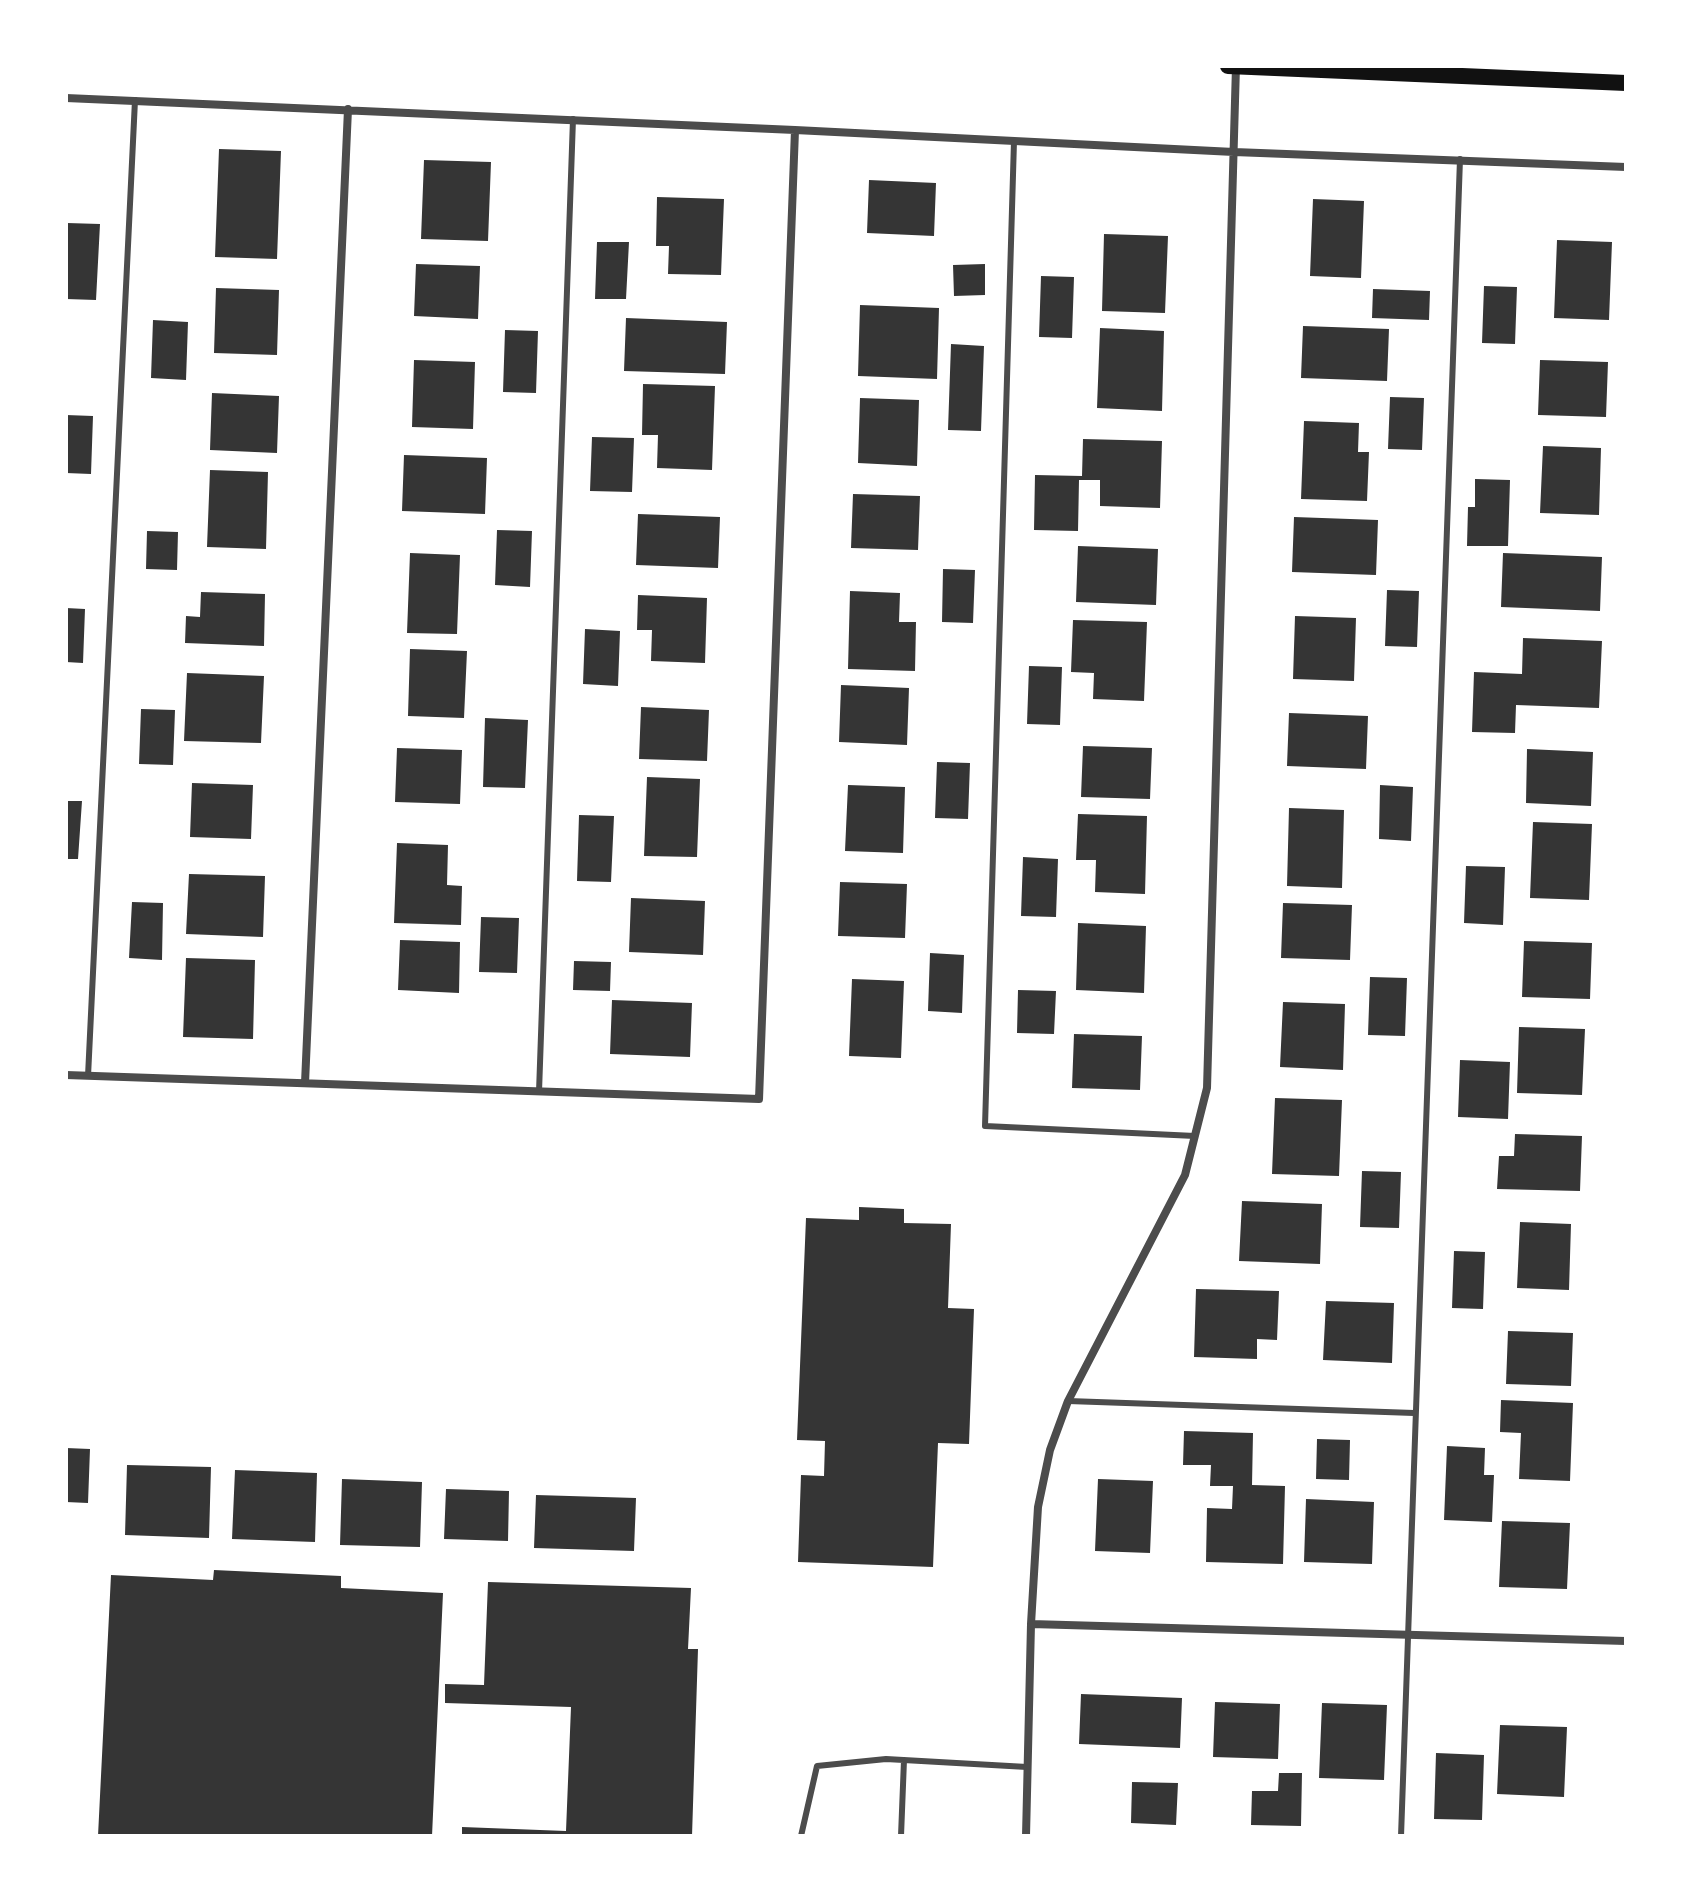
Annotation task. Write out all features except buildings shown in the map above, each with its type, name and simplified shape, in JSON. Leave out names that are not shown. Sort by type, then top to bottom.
[{"type":"main road","points":[[1228,66],[1626,83]]},
{"type":"street","points":[[1026,1836],[1031,1624],[1038,1507],[1050,1450],[1068,1401],[1185,1175],[1207,1088],[1236,66]]},
{"type":"street","points":[[66,98],[1626,167]]},
{"type":"street","points":[[305,1083],[348,109]]},
{"type":"street","points":[[66,1075],[759,1099],[795,130]]},
{"type":"street","points":[[1031,1624],[1626,1641]]},
{"type":"lane","points":[[88,1076],[135,100]]},
{"type":"lane","points":[[539,1092],[573,119]]},
{"type":"lane","points":[[1014,141],[985,1126],[1195,1136]]},
{"type":"lane","points":[[1401,1836],[1460,159]]},
{"type":"lane","points":[[1068,1401],[1414,1413]]},
{"type":"lane","points":[[801,1836],[817,1766],[886,1759],[1027,1767]]},
{"type":"lane","points":[[901,1836],[904,1760]]}]
